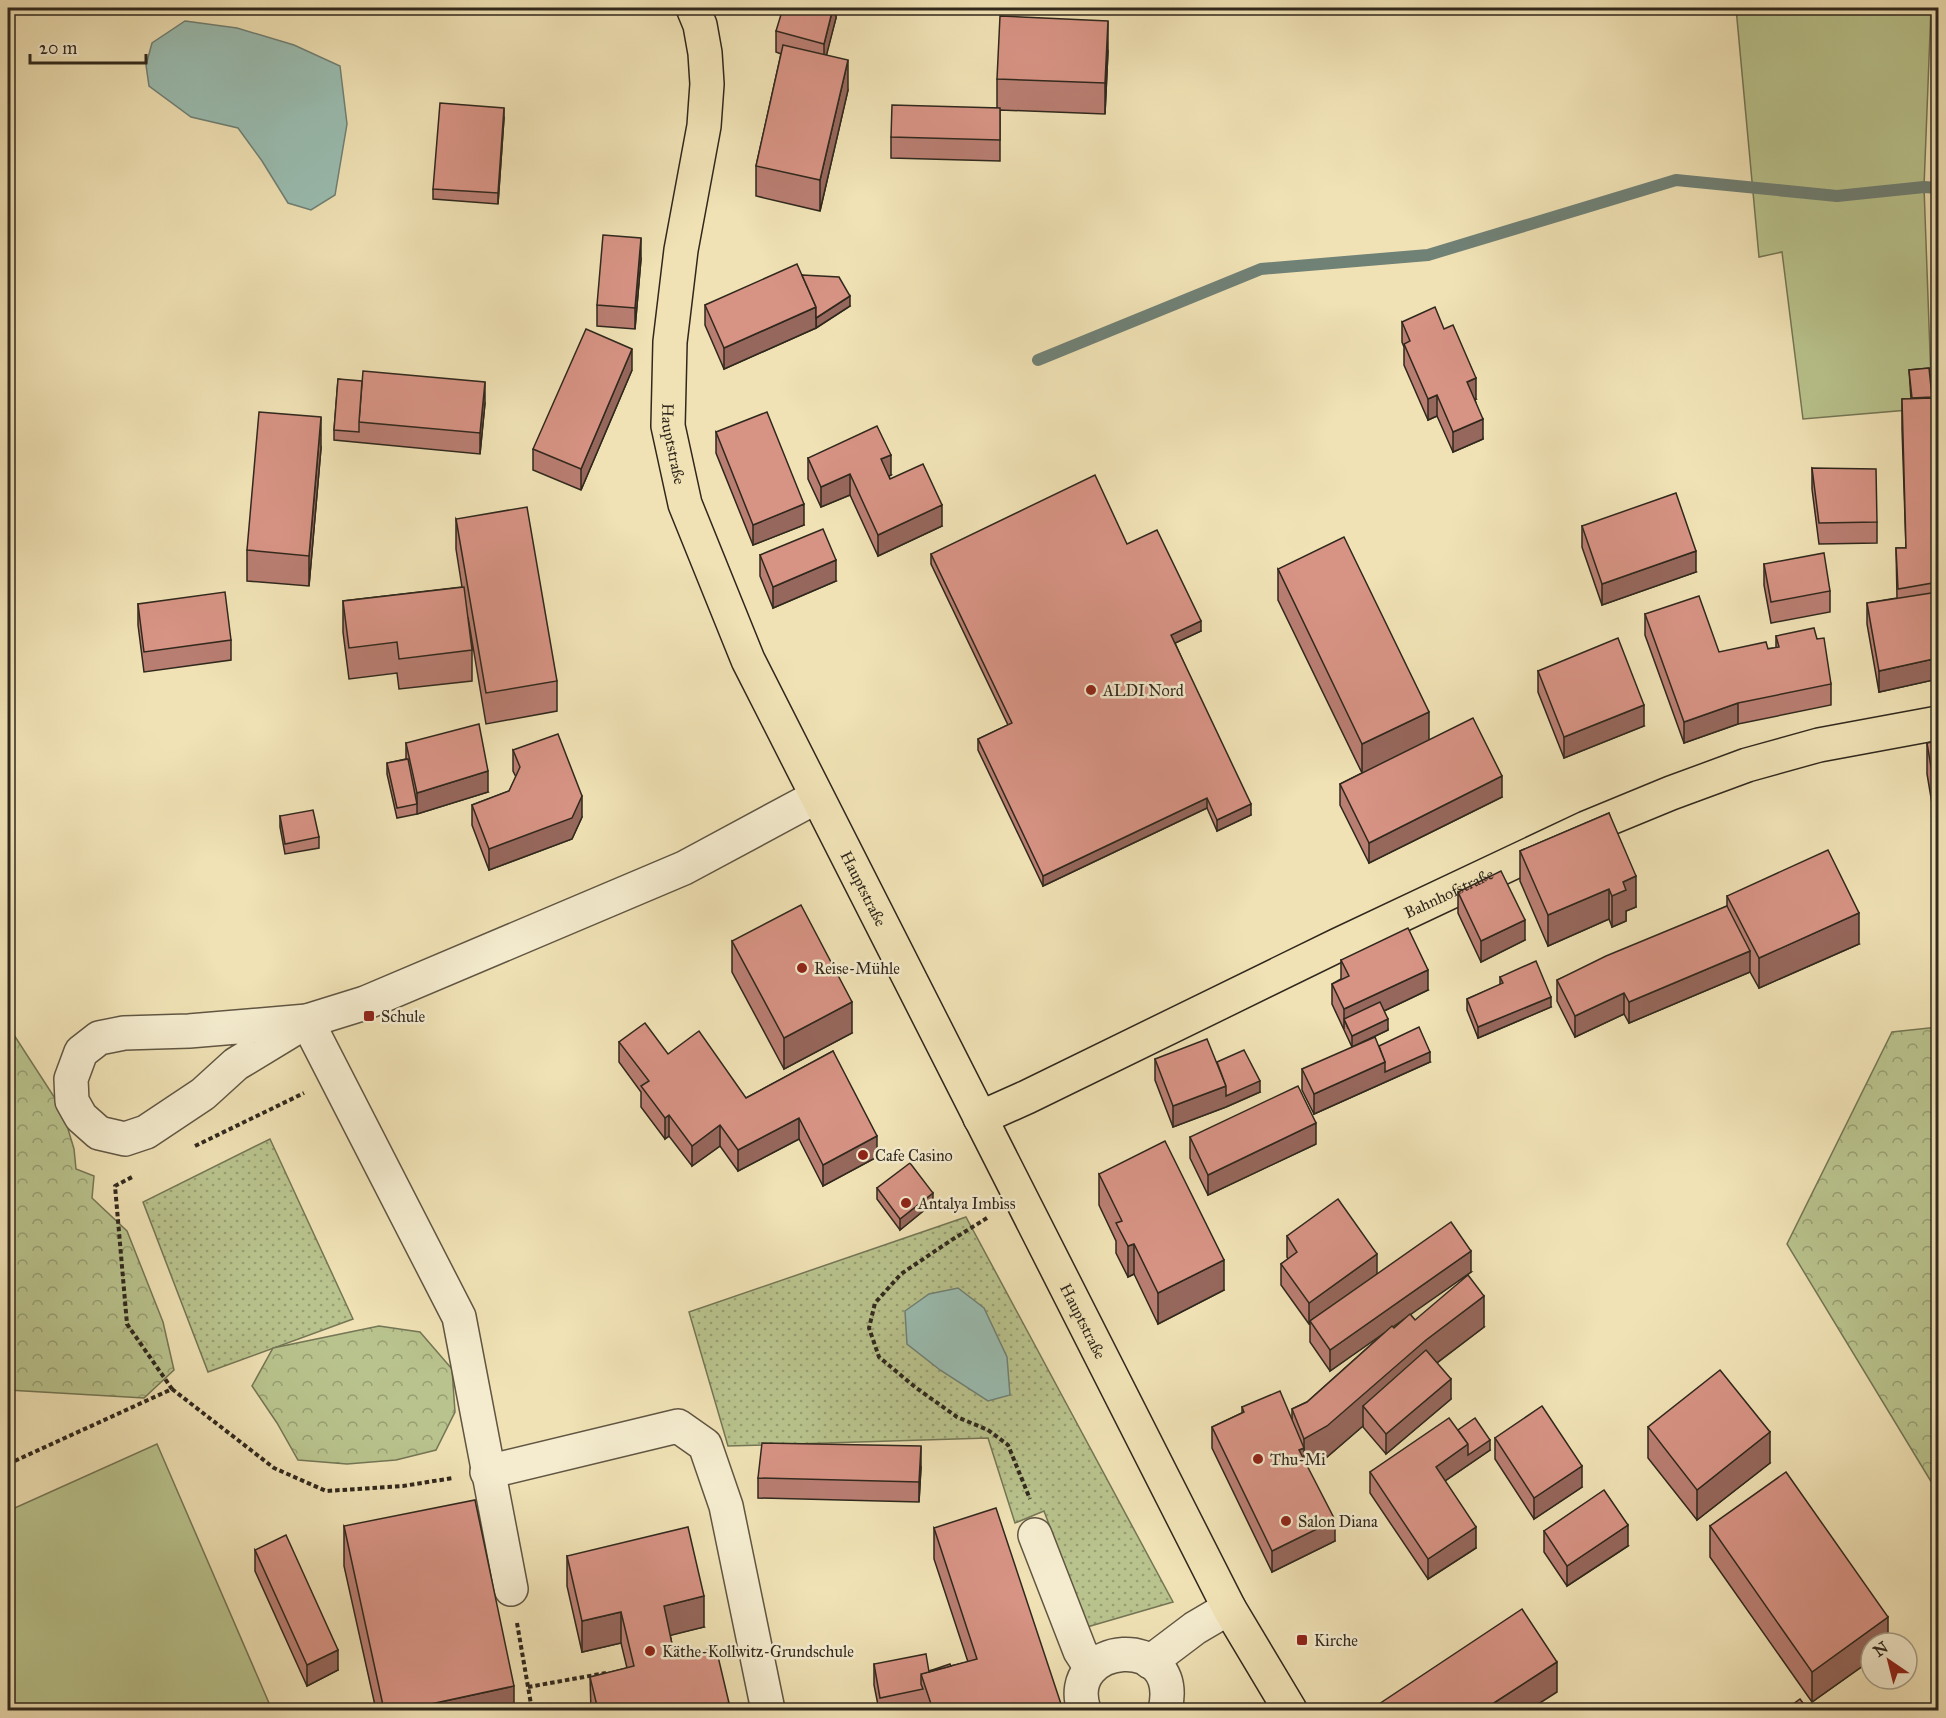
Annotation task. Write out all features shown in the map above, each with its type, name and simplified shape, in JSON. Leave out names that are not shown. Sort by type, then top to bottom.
[{"type":"main road","name":"Hauptstraße","points":[[693,8],[700,25],[705,53],[704,126],[681,250],[670,342],[668,426],[685,504],[748,660],[816,797],[1229,1608],[1290,1710]]},
{"type":"main road","name":"Bahnhofstraße","points":[[980,1118],[1338,945],[1586,828],[1639,806],[1747,765],[1819,745],[1938,723]]},
{"type":"lane","points":[[307,1021],[236,1064],[202,1094],[147,1132],[125,1139],[99,1133],[81,1117],[72,1101],[71,1079],[81,1052],[99,1038],[124,1033],[189,1031],[307,1021],[365,1003],[684,868],[816,797]]},
{"type":"lane","points":[[307,1021],[459,1317],[511,1589]]},
{"type":"lane","points":[[488,1472],[678,1426],[705,1445],[726,1506],[768,1710]]},
{"type":"lane","points":[[1035,1535],[1080,1651],[1091,1668]]},
{"type":"lane","points":[[1150,1662],[1195,1628],[1229,1608]]},
{"type":"lane","points":[[1084,1710],[1082,1694],[1084,1680],[1091,1668],[1101,1660],[1126,1653],[1150,1662],[1160,1672],[1168,1697],[1165,1710]]},
{"type":"path","points":[[189,1150],[335,1077]]},
{"type":"path","points":[[136,1175],[115,1186],[127,1324],[172,1389],[274,1468],[327,1491],[403,1486],[488,1472]]},
{"type":"path","points":[[987,1218],[901,1274],[874,1303],[870,1328],[879,1357],[915,1387],[957,1417],[988,1430],[1008,1445],[1032,1504],[1035,1535]]},
{"type":"path","points":[[8,1464],[172,1389]]},
{"type":"path","points":[[511,1589],[532,1710]]},
{"type":"path","points":[[528,1687],[611,1672]]},
{"type":"green space","points":[[1736,8],[1931,8],[1924,187],[1932,408],[1803,419],[1782,252],[1759,257]]},
{"type":"green space","points":[[1938,1027],[1938,1493],[1787,1244],[1892,1032]]},
{"type":"green space","points":[[8,1028],[62,1109],[74,1149],[76,1169],[94,1176],[92,1198],[127,1231],[163,1322],[174,1370],[144,1398],[8,1390]]},
{"type":"green space","points":[[270,1139],[353,1319],[208,1372],[143,1202]]},
{"type":"green space","points":[[966,1217],[1173,1602],[1087,1627],[1044,1511],[1015,1523],[988,1438],[728,1446],[689,1312]]},
{"type":"green space","points":[[379,1326],[420,1332],[452,1369],[455,1412],[436,1450],[396,1460],[347,1464],[298,1460],[252,1386],[273,1348]]},
{"type":"green space","points":[[157,1444],[272,1710],[8,1710],[8,1511]]},
{"type":"water","points":[[185,21],[237,28],[294,45],[340,66],[347,124],[335,195],[311,210],[288,203],[238,128],[191,117],[149,86],[146,65],[152,43]]},
{"type":"water","points":[[958,1288],[984,1308],[1007,1357],[1010,1395],[988,1401],[940,1370],[907,1344],[905,1311],[929,1294]]},
{"type":"building","points":[[783,8],[833,8],[824,44],[776,31]]},
{"type":"building","points":[[1000,16],[1108,21],[1105,83],[997,79]]},
{"type":"building","points":[[783,45],[848,60],[820,180],[756,166]]},
{"type":"building","points":[[440,103],[504,108],[498,193],[433,189]]},
{"type":"building","points":[[892,105],[1000,108],[1000,140],[891,137]]},
{"type":"building","points":[[603,235],[641,238],[635,308],[597,305]]},
{"type":"building","points":[[797,264],[816,307],[724,348],[705,305]]},
{"type":"building","points":[[802,275],[839,277],[850,296],[816,318],[816,307]]},
{"type":"building","points":[[1435,307],[1444,329],[1453,325],[1476,378],[1467,382],[1483,419],[1453,432],[1437,395],[1428,399],[1404,344],[1410,341],[1402,322]]},
{"type":"building","points":[[586,329],[632,349],[581,469],[533,449]]},
{"type":"building","points":[[1929,368],[1932,397],[1912,398],[1909,370]]},
{"type":"building","points":[[363,371],[485,382],[480,433],[359,422]]},
{"type":"building","points":[[338,379],[362,381],[359,432],[334,430]]},
{"type":"building","points":[[1932,398],[1938,471],[1938,582],[1898,589],[1896,548],[1906,548],[1902,399]]},
{"type":"building","points":[[259,412],[321,417],[309,556],[247,550]]},
{"type":"building","points":[[767,412],[804,504],[753,525],[716,432]]},
{"type":"building","points":[[877,426],[891,455],[881,459],[890,479],[923,464],[942,505],[878,535],[850,474],[821,487],[808,458]]},
{"type":"building","points":[[1812,468],[1876,469],[1877,522],[1819,523]]},
{"type":"building","name":"ALDI Nord","points":[[1095,475],[1127,544],[1157,530],[1201,621],[1171,635],[1251,804],[1217,820],[1207,798],[1043,876],[978,739],[1012,723],[931,554]]},
{"type":"building","points":[[1676,493],[1696,551],[1602,584],[1582,526]]},
{"type":"building","points":[[527,507],[557,681],[486,693],[456,519]]},
{"type":"building","points":[[823,529],[836,560],[773,587],[760,555]]},
{"type":"building","points":[[1344,537],[1429,712],[1362,744],[1278,569]]},
{"type":"building","points":[[1824,553],[1830,591],[1771,602],[1764,564]]},
{"type":"building","points":[[464,587],[472,650],[399,659],[397,642],[349,648],[343,601]]},
{"type":"building","points":[[225,592],[231,640],[144,652],[138,604]]},
{"type":"building","points":[[1938,592],[1938,658],[1879,671],[1867,603]]},
{"type":"building","points":[[1699,596],[1719,652],[1766,642],[1768,649],[1779,647],[1776,636],[1814,628],[1817,639],[1824,638],[1831,684],[1738,703],[1684,722],[1645,614]]},
{"type":"building","points":[[1618,638],[1644,705],[1564,737],[1538,671]]},
{"type":"building","points":[[1473,718],[1502,776],[1369,843],[1340,784]]},
{"type":"building","points":[[479,724],[488,771],[417,793],[406,743]]},
{"type":"building","points":[[558,734],[582,796],[572,818],[489,849],[472,805],[509,791],[520,767],[513,750]]},
{"type":"building","points":[[1938,741],[1938,808],[1927,743]]},
{"type":"building","points":[[408,759],[417,804],[397,808],[387,763]]},
{"type":"building","points":[[313,810],[319,837],[285,844],[280,816]]},
{"type":"building","points":[[1609,813],[1636,876],[1623,882],[1626,890],[1612,896],[1609,889],[1548,915],[1520,851]]},
{"type":"building","points":[[1828,850],[1859,913],[1759,958],[1727,896]]},
{"type":"building","points":[[1501,871],[1525,920],[1481,941],[1458,892]]},
{"type":"building","points":[[801,905],[852,1002],[784,1038],[732,941]]},
{"type":"building","points":[[1727,906],[1750,951],[1629,1002],[1624,993],[1575,1016],[1557,980],[1606,956]]},
{"type":"building","points":[[1408,928],[1428,970],[1344,1009],[1332,984],[1349,976],[1341,960]]},
{"type":"building","points":[[1536,961],[1551,997],[1478,1027],[1467,999],[1503,983],[1500,977]]},
{"type":"building","points":[[1380,1002],[1388,1019],[1352,1036],[1344,1019]]},
{"type":"building","points":[[645,1023],[668,1054],[699,1031],[746,1098],[833,1051],[877,1136],[823,1165],[799,1118],[738,1150],[720,1125],[692,1146],[669,1115],[665,1118],[641,1086],[649,1081],[619,1042]]},
{"type":"building","points":[[1419,1027],[1430,1052],[1385,1072],[1385,1062],[1379,1046]]},
{"type":"building","points":[[1375,1037],[1385,1062],[1314,1094],[1302,1069]]},
{"type":"building","points":[[1207,1039],[1226,1086],[1173,1106],[1155,1059]]},
{"type":"building","points":[[1244,1050],[1260,1081],[1226,1096],[1226,1086],[1217,1062]]},
{"type":"building","points":[[1298,1086],[1316,1123],[1208,1175],[1190,1137]]},
{"type":"building","points":[[1165,1141],[1224,1260],[1158,1293],[1134,1244],[1128,1246],[1116,1223],[1122,1221],[1099,1174]]},
{"type":"building","points":[[910,1163],[933,1193],[900,1219],[877,1188]]},
{"type":"building","points":[[1338,1199],[1377,1254],[1309,1303],[1281,1264],[1297,1252],[1287,1236]]},
{"type":"building","points":[[1451,1222],[1471,1251],[1330,1350],[1310,1321]]},
{"type":"building","points":[[1468,1275],[1484,1296],[1426,1340],[1327,1426],[1304,1439],[1292,1409],[1307,1402],[1392,1326],[1394,1328],[1410,1314],[1415,1320]]},
{"type":"building","points":[[1426,1350],[1451,1379],[1386,1434],[1363,1406]]},
{"type":"building","points":[[1720,1370],[1770,1432],[1697,1490],[1648,1427]]},
{"type":"building","points":[[1280,1391],[1304,1448],[1299,1450],[1335,1520],[1272,1551],[1212,1427],[1244,1412],[1242,1407]]},
{"type":"building","points":[[1542,1406],[1582,1466],[1534,1498],[1495,1438]]},
{"type":"building","points":[[1449,1418],[1468,1444],[1436,1467],[1476,1527],[1428,1559],[1370,1472]]},
{"type":"building","points":[[1475,1418],[1490,1440],[1468,1455],[1468,1444],[1458,1430]]},
{"type":"building","points":[[762,1443],[921,1446],[919,1482],[758,1478]]},
{"type":"building","points":[[1786,1472],[1888,1617],[1869,1631],[1859,1631],[1859,1638],[1812,1672],[1710,1526]]},
{"type":"building","points":[[1604,1490],[1628,1525],[1567,1566],[1544,1531]]},
{"type":"building","points":[[475,1500],[514,1686],[403,1710],[384,1710],[344,1526]]},
{"type":"building","points":[[996,1508],[1063,1710],[933,1710],[921,1674],[977,1659],[934,1528]]},
{"type":"building","points":[[688,1527],[704,1596],[664,1606],[675,1658],[716,1648],[729,1703],[697,1710],[598,1710],[590,1677],[634,1666],[621,1612],[582,1621],[567,1556]]},
{"type":"building","points":[[286,1535],[338,1650],[307,1665],[255,1550]]},
{"type":"building","points":[[1522,1609],[1557,1662],[1483,1710],[1370,1710]]},
{"type":"building","points":[[926,1654],[929,1672],[921,1674],[923,1689],[880,1698],[874,1664]]},
{"type":"building","points":[[950,1664],[951,1666],[929,1672],[929,1671]]},
{"type":"building","points":[[1800,1699],[1808,1710],[1785,1710]]},
{"type":"waterway","points":[[1038,360],[1261,269],[1428,255],[1676,180],[1837,196],[1924,187],[1938,188]]},
{"type":"place","name":"ALDI Nord","points":[[1091,690]]},
{"type":"place","name":"Reise-Mühle","points":[[802,968]]},
{"type":"place","name":"Schule","points":[[369,1016]]},
{"type":"place","name":"Cafe Casino","points":[[863,1155]]},
{"type":"place","name":"Antalya Imbiss","points":[[906,1203]]},
{"type":"place","name":"Thu-Mi","points":[[1258,1459]]},
{"type":"place","name":"Salon Diana","points":[[1286,1521]]},
{"type":"place","name":"Kirche","points":[[1302,1640]]},
{"type":"place","name":"Käthe-Kollwitz-Grundschule","points":[[650,1651]]}]
